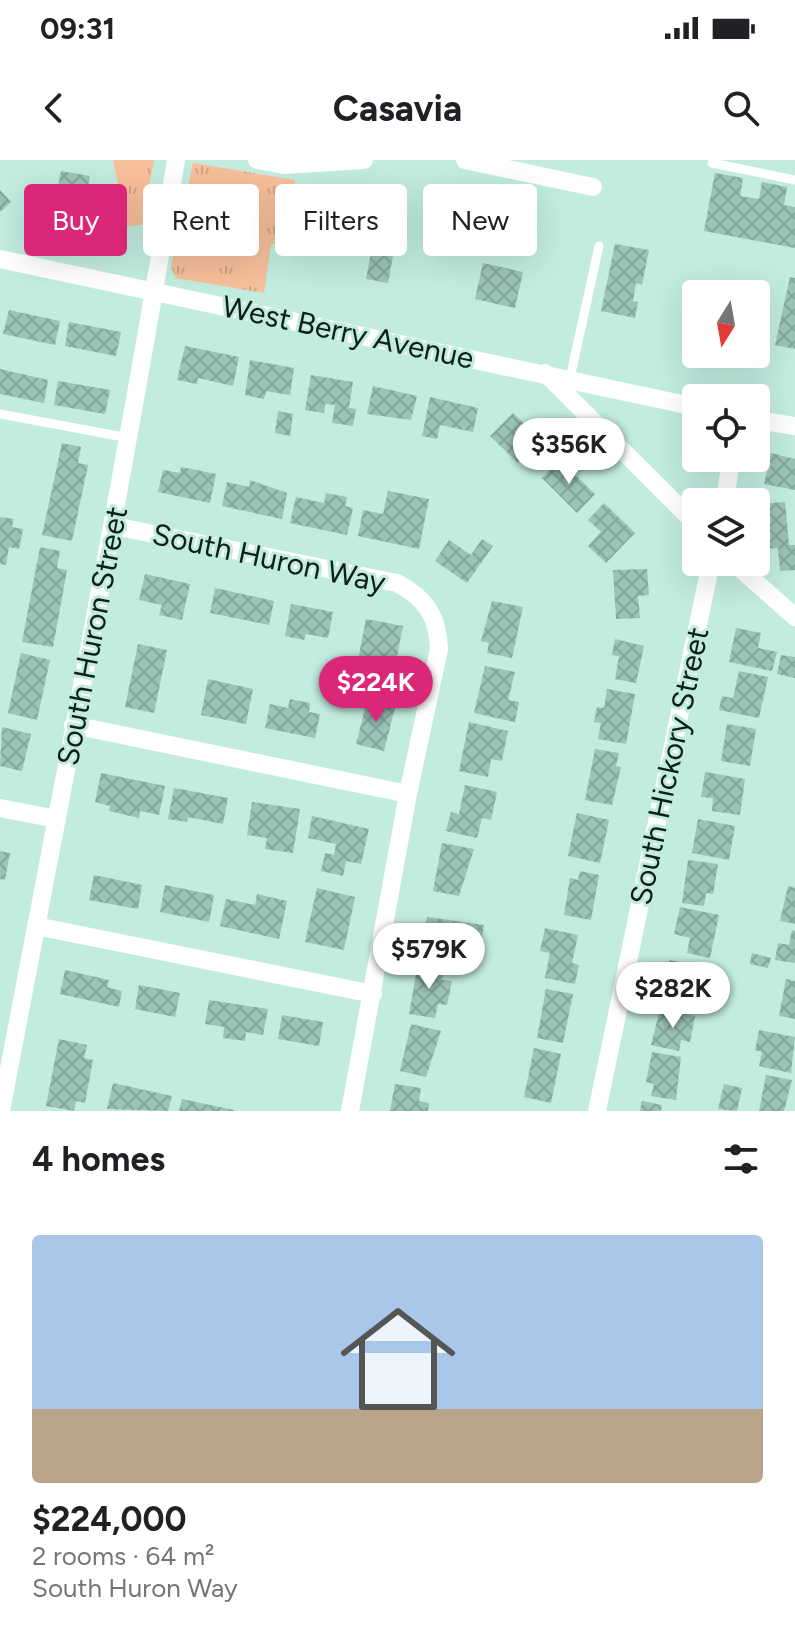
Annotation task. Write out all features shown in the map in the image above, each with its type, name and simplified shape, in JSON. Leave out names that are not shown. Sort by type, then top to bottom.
[{"type":"street","name":"South Huron Street","points":[[1,1111],[73,725],[114,526],[176,160]]},
{"type":"street","points":[[257,160],[284,165],[364,160]]},
{"type":"street","points":[[465,160],[593,187]]},
{"type":"street","name":"West Berry Avenue","points":[[0,259],[545,373],[568,387]]},
{"type":"street","points":[[568,387],[682,405]]},
{"type":"street","points":[[568,387],[682,509]]},
{"type":"street","points":[[770,422],[795,426]]},
{"type":"street","name":"South Huron Way","points":[[114,526],[397,583],[415,592],[438,626],[439,649],[408,794],[350,1111]]},
{"type":"street","name":"South Hickory Street","points":[[597,1111],[708,576]]},
{"type":"street","points":[[749,576],[795,617]]},
{"type":"street","points":[[73,725],[408,794]]},
{"type":"street","points":[[0,808],[57,819]]},
{"type":"street","points":[[36,926],[373,994]]},
{"type":"lane","points":[[712,163],[795,180]]},
{"type":"lane","points":[[568,387],[599,246]]},
{"type":"lane","points":[[0,414],[129,438]]},
{"type":"green space","points":[[113,160],[154,160],[150,184],[143,184],[142,225],[127,226],[127,184],[118,184]]},
{"type":"green space","points":[[193,163],[295,180],[294,184],[275,184],[275,244],[271,244],[264,293],[176,278],[171,267],[173,256],[259,256],[259,184],[189,184]]},
{"type":"building","points":[[61,171],[90,176],[88,184],[59,184]]},
{"type":"building","points":[[715,173],[743,178],[740,196],[759,199],[762,182],[787,187],[784,205],[795,207],[795,248],[704,231]]},
{"type":"building","points":[[0,190],[11,202],[0,212]]},
{"type":"building","points":[[615,244],[649,250],[642,285],[636,283],[633,301],[638,302],[635,318],[601,311]]},
{"type":"building","points":[[370,256],[393,256],[388,283],[366,279]]},
{"type":"building","points":[[483,263],[523,272],[515,308],[475,299]]},
{"type":"building","points":[[790,277],[795,278],[795,349],[775,345]]},
{"type":"building","points":[[9,310],[60,321],[55,345],[3,334]]},
{"type":"building","points":[[69,322],[121,332],[116,356],[65,346]]},
{"type":"building","points":[[185,346],[239,357],[233,386],[198,378],[197,384],[177,380]]},
{"type":"building","points":[[250,360],[294,368],[290,395],[266,391],[264,399],[245,395]]},
{"type":"building","points":[[0,369],[48,380],[44,403],[0,394]]},
{"type":"building","points":[[311,375],[353,382],[349,408],[356,409],[353,426],[332,423],[335,405],[325,404],[324,413],[305,410]]},
{"type":"building","points":[[58,381],[110,390],[105,414],[54,405]]},
{"type":"building","points":[[373,386],[417,396],[411,420],[367,414]]},
{"type":"building","points":[[430,397],[478,408],[473,432],[440,425],[437,439],[422,436]]},
{"type":"building","points":[[278,411],[293,414],[290,436],[275,433]]},
{"type":"building","points":[[513,413],[551,449],[533,468],[523,458],[518,463],[490,436]]},
{"type":"building","points":[[62,443],[81,447],[78,463],[88,465],[72,541],[42,535]]},
{"type":"building","points":[[771,453],[795,459],[795,490],[764,484],[767,472],[770,472]]},
{"type":"building","points":[[560,460],[595,494],[577,513],[542,478]]},
{"type":"building","points":[[181,467],[216,474],[210,503],[158,492],[163,470],[180,473]]},
{"type":"building","points":[[250,480],[287,493],[282,519],[222,506],[227,482],[249,487]]},
{"type":"building","points":[[388,491],[429,499],[419,549],[358,536],[363,510],[383,514]]},
{"type":"building","points":[[326,493],[347,497],[345,506],[353,508],[347,535],[290,523],[296,497],[324,503]]},
{"type":"building","points":[[785,502],[789,545],[795,545],[795,570],[780,571],[778,548],[770,549],[770,503]]},
{"type":"building","points":[[604,503],[635,533],[606,563],[588,546],[601,532],[588,520]]},
{"type":"building","points":[[0,517],[14,519],[12,527],[23,529],[19,549],[9,547],[6,565],[0,564]]},
{"type":"building","points":[[482,539],[493,546],[467,583],[435,561],[449,540],[471,555]]},
{"type":"building","points":[[40,547],[60,551],[57,568],[67,570],[53,647],[22,642]]},
{"type":"building","points":[[647,569],[649,595],[638,596],[640,618],[616,619],[613,570]]},
{"type":"building","points":[[145,574],[190,584],[182,620],[159,615],[162,605],[139,600]]},
{"type":"building","points":[[215,588],[274,601],[269,625],[210,613]]},
{"type":"building","points":[[492,601],[523,607],[512,658],[487,653],[489,643],[481,641]]},
{"type":"building","points":[[291,604],[333,612],[328,638],[306,634],[304,640],[285,636]]},
{"type":"building","points":[[366,619],[403,626],[394,672],[357,665]]},
{"type":"building","points":[[736,628],[761,633],[758,648],[777,652],[772,671],[729,662]]},
{"type":"building","points":[[615,639],[644,646],[636,683],[615,679],[619,656],[612,655]]},
{"type":"building","points":[[138,644],[167,650],[154,713],[125,707]]},
{"type":"building","points":[[21,653],[50,660],[37,720],[8,713]]},
{"type":"building","points":[[781,655],[795,657],[795,678],[777,674]]},
{"type":"building","points":[[485,666],[515,672],[508,700],[519,702],[515,722],[474,713]]},
{"type":"building","points":[[739,671],[768,677],[759,718],[719,710],[722,696],[733,698]]},
{"type":"building","points":[[208,679],[253,689],[246,724],[201,715]]},
{"type":"building","points":[[607,689],[635,694],[626,744],[598,739],[601,723],[594,722],[597,707],[604,708]]},
{"type":"building","points":[[368,697],[396,704],[384,751],[356,744]]},
{"type":"building","points":[[290,699],[310,703],[309,712],[320,714],[315,738],[265,728],[270,704],[288,708]]},
{"type":"building","points":[[469,722],[508,731],[502,761],[491,759],[488,777],[459,771]]},
{"type":"building","points":[[727,724],[756,729],[750,766],[721,761]]},
{"type":"building","points":[[2,727],[31,734],[22,771],[0,766]]},
{"type":"building","points":[[595,749],[619,753],[616,766],[621,767],[612,805],[585,800]]},
{"type":"building","points":[[705,772],[745,779],[740,815],[712,811],[713,798],[701,797]]},
{"type":"building","points":[[101,773],[165,786],[159,815],[140,811],[139,818],[109,811],[110,806],[95,802]]},
{"type":"building","points":[[465,785],[497,792],[491,820],[482,818],[477,838],[446,831],[451,812],[459,814]]},
{"type":"building","points":[[174,788],[228,798],[223,824],[188,817],[187,822],[168,819]]},
{"type":"building","points":[[252,802],[300,809],[293,853],[265,849],[267,838],[247,835]]},
{"type":"building","points":[[577,813],[609,820],[600,863],[568,856]]},
{"type":"building","points":[[312,816],[369,829],[361,864],[346,861],[343,876],[321,871],[325,853],[334,855],[336,844],[308,838]]},
{"type":"building","points":[[698,819],[735,826],[729,860],[692,853]]},
{"type":"building","points":[[442,843],[474,849],[459,896],[433,891]]},
{"type":"building","points":[[0,851],[10,853],[5,880],[0,879]]},
{"type":"building","points":[[688,860],[718,864],[713,894],[706,893],[704,906],[682,903]]},
{"type":"building","points":[[580,871],[599,875],[591,920],[564,915],[570,878],[578,880]]},
{"type":"building","points":[[94,875],[142,885],[138,909],[89,900]]},
{"type":"building","points":[[165,885],[214,895],[209,922],[160,912]]},
{"type":"building","points":[[788,886],[795,888],[795,924],[780,921]]},
{"type":"building","points":[[317,888],[355,897],[344,950],[305,942]]},
{"type":"building","points":[[257,894],[287,901],[279,939],[220,926],[226,899],[255,905]]},
{"type":"building","points":[[680,907],[719,915],[710,958],[687,953],[690,938],[674,934]]},
{"type":"building","points":[[427,917],[484,925],[480,953],[448,949],[446,957],[422,954]]},
{"type":"building","points":[[545,928],[578,935],[572,963],[579,965],[575,984],[545,978],[550,953],[540,951]]},
{"type":"building","points":[[792,930],[795,931],[795,963],[775,960],[778,943],[789,945]]},
{"type":"building","points":[[752,953],[771,958],[768,968],[750,964]]},
{"type":"building","points":[[669,960],[702,966],[695,1003],[662,997]]},
{"type":"building","points":[[418,963],[444,968],[442,980],[452,981],[447,1005],[438,1004],[435,1018],[409,1014]]},
{"type":"building","points":[[65,970],[109,980],[107,987],[122,991],[119,1007],[60,994]]},
{"type":"building","points":[[786,979],[795,981],[795,1019],[779,1016]]},
{"type":"building","points":[[139,985],[180,993],[175,1017],[135,1009]]},
{"type":"building","points":[[546,989],[573,994],[563,1043],[537,1038]]},
{"type":"building","points":[[209,1000],[268,1009],[263,1035],[246,1032],[245,1041],[223,1038],[224,1027],[205,1024]]},
{"type":"building","points":[[660,1009],[695,1016],[690,1042],[681,1040],[679,1051],[651,1045]]},
{"type":"building","points":[[282,1015],[323,1022],[319,1046],[278,1039]]},
{"type":"building","points":[[411,1024],[441,1031],[426,1077],[400,1071]]},
{"type":"building","points":[[759,1030],[795,1037],[791,1073],[759,1066],[762,1052],[755,1050]]},
{"type":"building","points":[[59,1039],[87,1045],[84,1058],[93,1060],[85,1103],[76,1101],[74,1111],[46,1106]]},
{"type":"building","points":[[534,1048],[561,1054],[551,1103],[524,1097]]},
{"type":"building","points":[[652,1052],[681,1057],[676,1100],[651,1096],[654,1084],[646,1082]]},
{"type":"building","points":[[766,1075],[792,1080],[784,1111],[759,1111]]},
{"type":"building","points":[[113,1083],[172,1096],[168,1111],[107,1109]]},
{"type":"building","points":[[395,1084],[421,1088],[419,1101],[429,1103],[428,1111],[390,1111]]},
{"type":"building","points":[[724,1084],[742,1088],[737,1111],[718,1109]]},
{"type":"building","points":[[182,1099],[234,1110],[179,1111]]},
{"type":"building","points":[[642,1101],[662,1105],[661,1111],[640,1111]]}]
